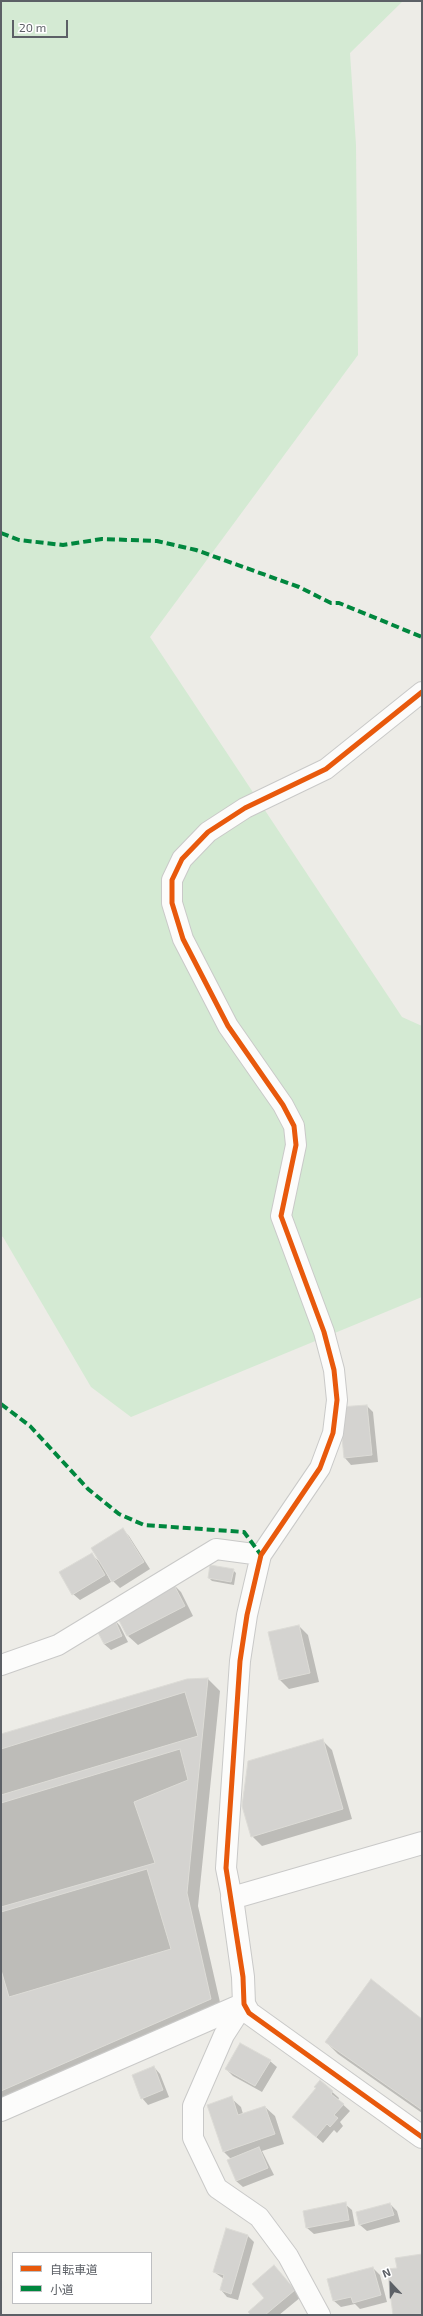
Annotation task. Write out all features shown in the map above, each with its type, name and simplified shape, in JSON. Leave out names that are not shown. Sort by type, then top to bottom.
[{"type":"street","points":[[422,692],[326,769],[245,808],[208,832],[182,858],[172,880],[172,903],[183,939],[228,1026],[283,1105],[294,1126],[296,1145],[281,1216],[324,1332],[334,1370],[337,1400],[333,1433],[320,1468],[261,1555],[247,1615],[240,1661],[226,1868],[232,1898],[243,1977],[244,2004],[249,2013],[422,2137]]},
{"type":"street","points":[[1,1665],[58,1645],[216,1549],[261,1555]]},
{"type":"street","points":[[232,1898],[422,1843]]},
{"type":"street","points":[[1,2110],[244,2004]]},
{"type":"street","points":[[244,2004],[224,2035],[193,2106],[193,2138],[217,2188],[259,2217],[288,2256],[316,2313]]},
{"type":"green space","points":[[1,1],[403,1],[350,53],[356,145],[358,355],[150,637],[402,1017],[422,1026],[422,1297],[131,1417],[91,1387],[3,1237],[1,1236]]},
{"type":"building","points":[[367,1405],[372,1455],[344,1458],[339,1407]]},
{"type":"building","points":[[123,1528],[144,1562],[112,1582],[91,1548]]},
{"type":"building","points":[[92,1553],[105,1575],[72,1595],[59,1572]]},
{"type":"building","points":[[210,1565],[234,1569],[231,1582],[208,1578]]},
{"type":"building","points":[[172,1581],[185,1606],[127,1636],[114,1611]]},
{"type":"building","points":[[114,1618],[122,1636],[104,1644],[95,1627]]},
{"type":"building","points":[[299,1625],[310,1673],[279,1680],[268,1632]]},
{"type":"building","points":[[208,1678],[187,1893],[211,1999],[1,2091],[1,1734],[187,1679]]},
{"type":"building","points":[[185,1692],[198,1736],[1,1795],[1,1749]]},
{"type":"building","points":[[323,1739],[343,1809],[251,1837],[242,1806],[248,1761]]},
{"type":"building","points":[[180,1749],[188,1780],[134,1802],[155,1863],[1,1907],[1,1803]]},
{"type":"building","points":[[147,1869],[171,1949],[9,1997],[1,1970],[1,1912]]},
{"type":"building","points":[[371,1979],[422,2019],[422,2110],[325,2042]]},
{"type":"building","points":[[240,2043],[271,2060],[255,2086],[225,2069]]},
{"type":"building","points":[[154,2066],[163,2090],[141,2099],[132,2075]]},
{"type":"building","points":[[320,2080],[333,2091],[331,2094],[344,2104],[334,2115],[338,2118],[330,2127],[327,2124],[316,2137],[292,2117],[316,2088],[314,2087]]},
{"type":"building","points":[[232,2096],[238,2115],[265,2106],[275,2134],[223,2152],[207,2105]]},
{"type":"building","points":[[259,2147],[268,2168],[236,2181],[227,2160]]},
{"type":"building","points":[[346,2202],[349,2220],[306,2228],[303,2211]]},
{"type":"building","points":[[390,2203],[394,2215],[359,2225],[356,2212]]},
{"type":"building","points":[[226,2228],[248,2235],[231,2294],[220,2290],[224,2275],[213,2272]]},
{"type":"building","points":[[422,2254],[422,2314],[393,2315],[387,2269],[397,2268],[395,2258]]},
{"type":"building","points":[[274,2265],[295,2290],[265,2315],[251,2315],[248,2312],[264,2298],[252,2284]]},
{"type":"building","points":[[373,2267],[381,2295],[353,2303],[351,2297],[333,2301],[327,2279]]},
{"type":"marked path","points":[[1,533],[19,540],[63,545],[102,539],[157,541],[196,550],[299,587],[331,603],[339,603],[422,637]]},
{"type":"marked path","points":[[1,1404],[30,1426],[88,1489],[119,1514],[144,1525],[244,1532],[261,1555]]},
{"type":"cycle path","points":[[422,692],[326,769],[245,808],[208,832],[182,859],[172,880],[172,903],[183,939],[228,1026],[283,1105],[294,1126],[296,1145],[281,1216],[324,1332],[334,1370],[337,1400],[333,1433],[320,1468],[261,1555],[247,1615],[240,1661],[226,1868],[243,1977],[244,2004],[249,2013],[422,2137]]}]
